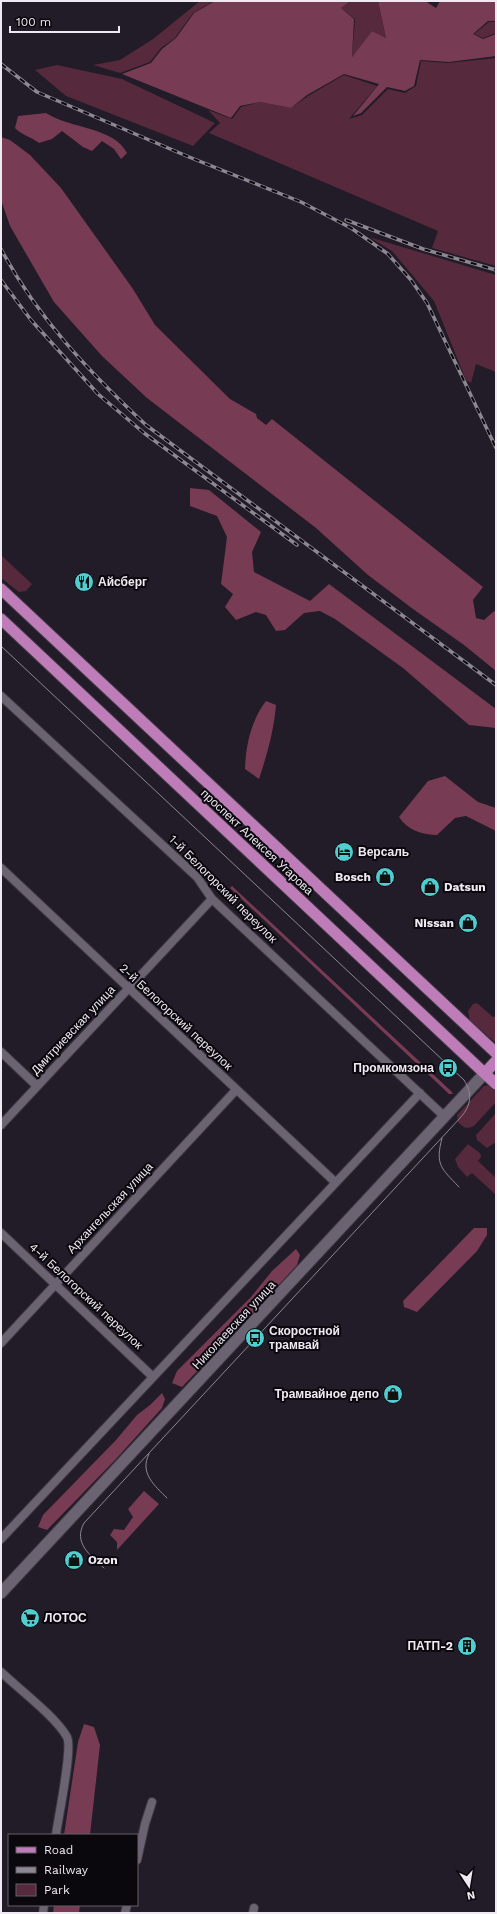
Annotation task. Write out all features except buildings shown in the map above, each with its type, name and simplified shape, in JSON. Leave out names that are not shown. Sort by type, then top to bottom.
[{"type":"main road","name":"проспект Алексея Угарова","points":[[1,589],[496,1053]]},
{"type":"main road","name":"проспект Алексея Угарова","points":[[1,619],[496,1084]]},
{"type":"main road","points":[[485,1073],[496,1061]]},
{"type":"main road","name":"Николаевская улица","points":[[1,1593],[485,1073]]},
{"type":"street","name":"1-й Белогорский переулок","points":[[1,696],[197,877],[212,899],[445,1117]]},
{"type":"street","name":"2-й Белогорский переулок","points":[[1,868],[335,1182]]},
{"type":"street","name":"Дмитриевская улица","points":[[1,1125],[212,899]]},
{"type":"street","points":[[1,1052],[37,1086]]},
{"type":"street","name":"Архангельская улица","points":[[1,1343],[236,1090]]},
{"type":"street","name":"Николаевская улица","points":[[1,1539],[420,1093]]},
{"type":"street","name":"4-й Белогорский переулок","points":[[1,1233],[153,1376]]},
{"type":"street","points":[[1,1672],[50,1717],[67,1738],[68,1757],[56,1834]]},
{"type":"street","points":[[138,1856],[145,1824],[152,1802]]},
{"type":"green space","points":[[200,1],[214,1],[193,13],[175,38],[161,48],[150,62],[120,73],[93,65],[120,60],[153,39]]},
{"type":"green space","points":[[352,1],[378,1],[386,38],[372,31],[352,57],[355,19],[341,8]]},
{"type":"green space","points":[[489,22],[496,22],[496,33],[483,38],[474,34]]},
{"type":"green space","points":[[496,58],[496,266],[432,248],[438,231],[209,133],[220,123],[208,110],[232,119],[241,107],[260,102],[291,108],[308,96],[344,75],[377,86],[349,119],[362,115],[388,89],[405,93],[416,86],[421,61],[448,63]]},
{"type":"green space","points":[[57,65],[122,79],[215,123],[193,146],[66,96],[35,70]]},
{"type":"green space","points":[[369,237],[496,275],[496,372],[476,364],[471,383],[466,380],[434,301],[392,251]]},
{"type":"green space","points":[[1,555],[32,584],[26,591],[19,592],[1,578]]},
{"type":"green space","points":[[477,1003],[493,1017],[496,1016],[496,1043],[470,1021],[468,1011],[473,1004]]},
{"type":"green space","points":[[490,1085],[496,1090],[496,1102],[474,1126],[469,1128],[463,1127],[458,1122],[457,1115],[484,1086]]},
{"type":"green space","points":[[496,1113],[496,1142],[487,1148],[477,1140],[476,1135]]},
{"type":"green space","points":[[468,1144],[480,1153],[481,1157],[478,1161],[496,1178],[496,1195],[472,1173],[467,1177],[458,1167],[455,1159]]},
{"type":"shaded area","points":[[215,1],[351,1],[341,8],[354,19],[352,57],[372,31],[386,38],[378,1],[425,1],[436,8],[440,1],[496,1],[496,21],[488,21],[473,34],[483,39],[496,34],[496,56],[449,62],[420,60],[414,86],[405,91],[387,87],[361,113],[353,116],[379,84],[344,74],[307,95],[291,108],[260,102],[240,106],[231,118],[122,74],[151,63],[162,49],[176,38],[194,13]]},
{"type":"shaded area","points":[[46,113],[67,122],[102,133],[121,144],[127,153],[121,159],[114,149],[102,141],[92,151],[83,147],[62,131],[52,139],[39,143],[15,128],[18,116]]},
{"type":"shaded area","points":[[1,137],[10,140],[30,155],[61,188],[133,289],[155,325],[230,399],[256,414],[257,418],[266,425],[272,419],[483,587],[473,600],[476,618],[484,620],[494,611],[496,613],[496,671],[464,645],[368,575],[316,528],[147,398],[102,356],[54,302],[10,226],[1,200]]},
{"type":"shaded area","points":[[190,488],[209,490],[261,532],[252,552],[254,572],[310,601],[329,584],[496,709],[496,728],[469,725],[403,668],[335,619],[320,611],[304,613],[285,630],[276,631],[266,615],[256,612],[236,620],[225,607],[233,594],[221,584],[227,537],[217,516],[190,506]]},
{"type":"shaded area","points":[[266,701],[276,705],[270,742],[259,779],[245,769],[250,733]]},
{"type":"shaded area","points":[[445,776],[478,802],[496,808],[496,831],[466,816],[455,818],[437,835],[416,831],[402,822],[399,817],[428,781]]},
{"type":"shaded area","points":[[232,886],[453,1094],[449,1094],[230,888]]},
{"type":"shaded area","points":[[474,1228],[487,1228],[487,1235],[477,1251],[417,1312],[404,1307],[403,1301]]},
{"type":"shaded area","points":[[296,1249],[300,1255],[297,1265],[251,1315],[182,1387],[172,1383],[177,1371],[251,1297],[272,1271]]},
{"type":"shaded area","points":[[162,1393],[165,1399],[162,1408],[116,1459],[47,1530],[38,1527],[43,1515],[116,1440],[137,1415]]},
{"type":"shaded area","points":[[144,1491],[159,1504],[117,1550],[117,1542],[110,1535],[114,1529],[124,1530],[133,1517],[128,1509]]},
{"type":"shaded area","points":[[84,1724],[94,1727],[100,1745],[90,1834],[64,1834],[78,1742]]},
{"type":"shaded area","points":[[54,1906],[80,1906],[79,1913],[53,1913]]},
{"type":"tram line","points":[[1,646],[464,1080],[467,1085],[470,1098],[467,1108],[461,1117],[84,1523],[81,1530],[82,1543],[89,1553],[104,1568]]},
{"type":"tram line","points":[[442,1138],[439,1154],[441,1166],[459,1187]]},
{"type":"tram line","points":[[149,1454],[146,1461],[147,1473],[153,1484],[167,1498]]},
{"type":"railway","points":[[1,64],[37,92],[189,157],[301,202],[351,228],[388,254],[411,280],[427,303],[496,448]]},
{"type":"railway","points":[[346,220],[423,249],[496,270]]},
{"type":"railway","points":[[1,249],[31,298],[66,343],[104,385],[146,425],[496,685]]},
{"type":"railway","points":[[1,280],[31,320],[98,394],[144,433],[297,545]]},
{"type":"place","name":"Айсберг","points":[[84,582]]},
{"type":"place","name":"Версаль","points":[[344,852]]},
{"type":"place","name":"Bosch","points":[[385,877]]},
{"type":"place","name":"Datsun","points":[[430,887]]},
{"type":"place","name":"Nissan","points":[[468,923]]},
{"type":"place","name":"Промкомзона","points":[[448,1068]]},
{"type":"place","name":"Скоростной трамвай","points":[[255,1338]]},
{"type":"place","name":"Трамвайное депо","points":[[393,1394]]},
{"type":"place","name":"Ozon","points":[[74,1560]]},
{"type":"place","name":"ЛОТОС","points":[[30,1618]]},
{"type":"place","name":"ПАТП-2","points":[[467,1646]]}]
